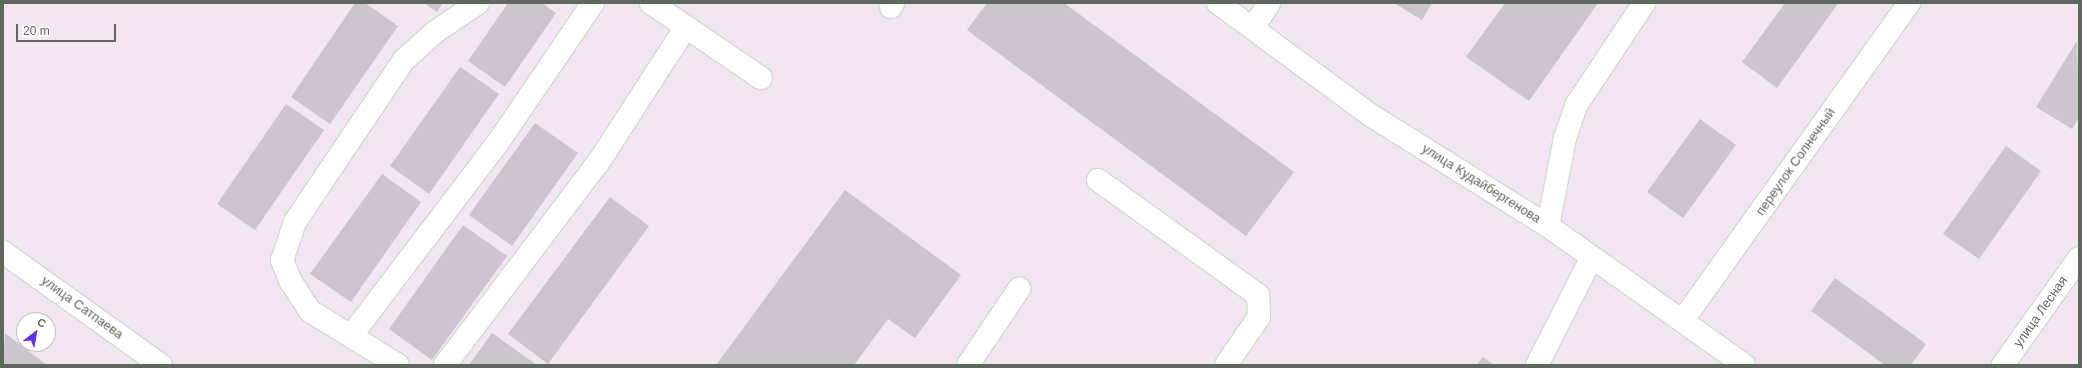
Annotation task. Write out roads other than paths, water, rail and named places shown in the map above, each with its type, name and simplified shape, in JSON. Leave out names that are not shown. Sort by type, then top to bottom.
[{"type":"street","points":[[398,365],[310,312],[290,280],[282,260],[295,222],[404,60],[435,32],[478,3]]},
{"type":"street","points":[[351,336],[497,144],[593,3]]},
{"type":"street","points":[[651,3],[761,78]]},
{"type":"street","name":"улица Кудайбергенова","points":[[1218,3],[1372,116],[1548,226],[1683,320],[1744,365]]},
{"type":"street","points":[[1253,28],[1269,3]]},
{"type":"street","points":[[1548,226],[1565,138],[1577,104],[1644,3]]},
{"type":"street","name":"переулок Солнечный","points":[[1683,320],[1909,3]]},
{"type":"street","points":[[444,365],[598,163],[686,27]]},
{"type":"street","points":[[1098,180],[1258,295],[1259,317],[1226,365]]},
{"type":"street","name":"улица Сатпаева","points":[[3,252],[161,365]]},
{"type":"street","points":[[1537,365],[1592,257]]},
{"type":"street","name":"улица Лесная","points":[[2003,365],[2079,258]]},
{"type":"street","points":[[968,365],[1019,289]]}]
